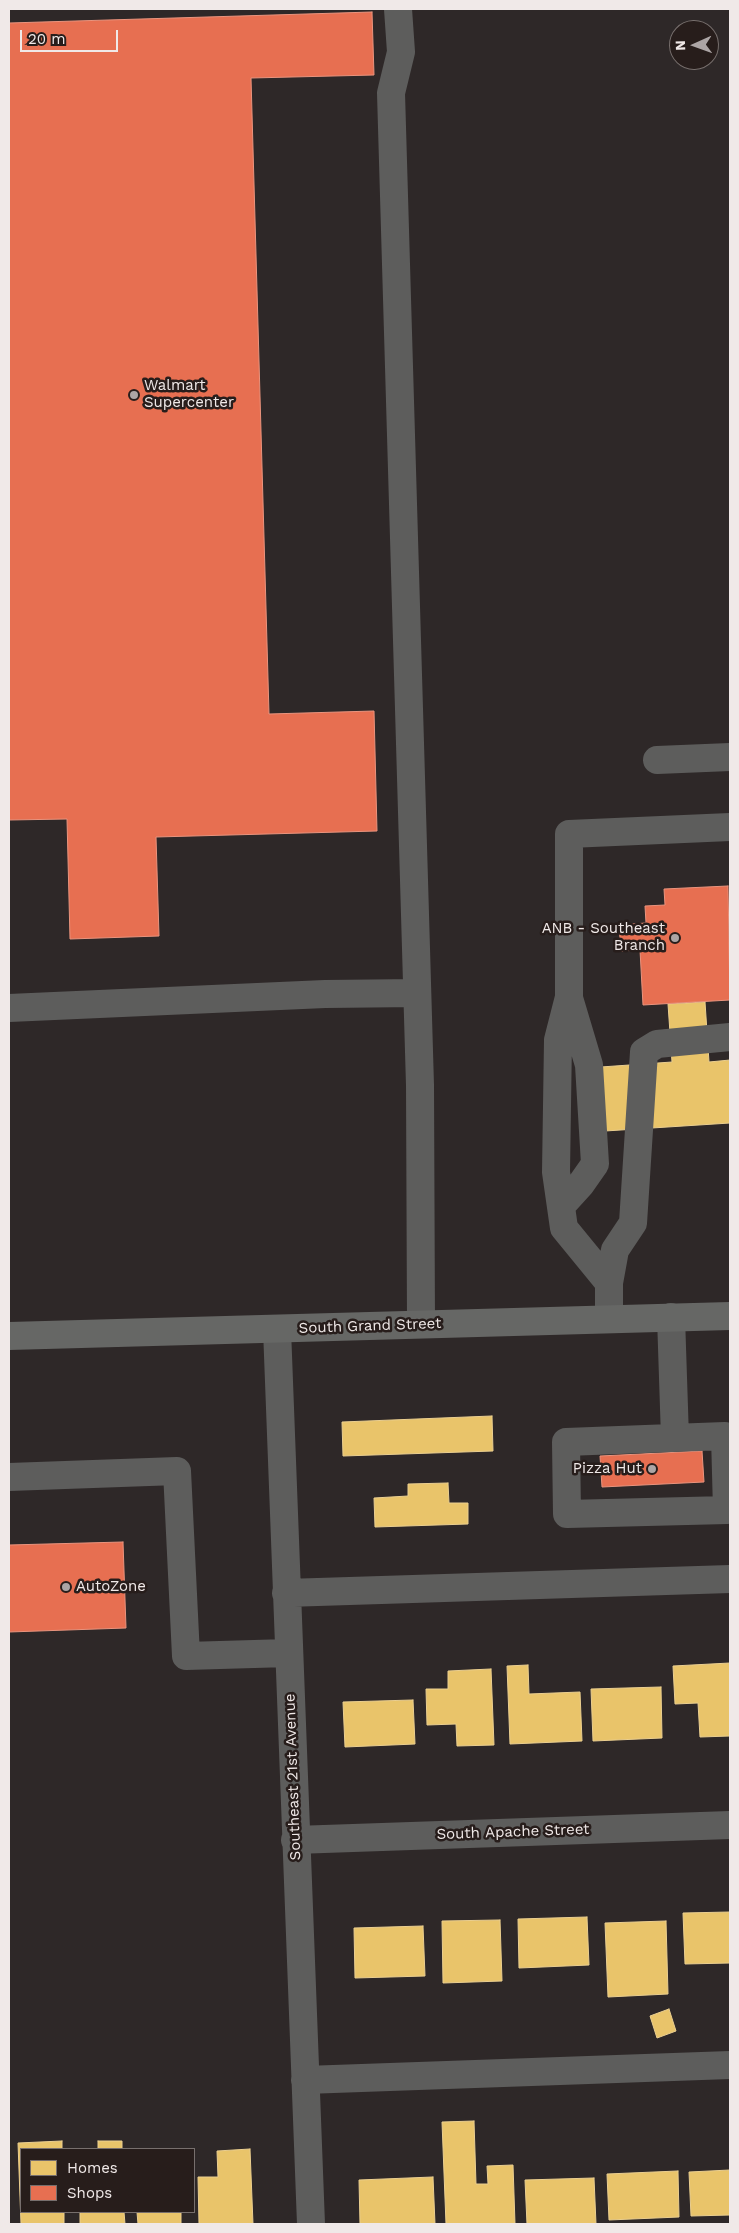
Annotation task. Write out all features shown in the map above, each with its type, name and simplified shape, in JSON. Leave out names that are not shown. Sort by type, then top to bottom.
[{"type":"main road","name":"South Grand Street","points":[[9,1336],[730,1315]]},
{"type":"street","points":[[398,9],[401,52],[391,93],[420,1085],[421,1324]]},
{"type":"street","points":[[657,760],[730,757]]},
{"type":"street","points":[[609,1284],[564,1228],[556,1172],[558,1040],[569,997],[569,834],[730,827]]},
{"type":"street","points":[[9,1008],[417,992]]},
{"type":"street","points":[[561,1206],[596,1164],[589,1065],[569,997]]},
{"type":"street","points":[[609,1319],[609,1284],[615,1250],[633,1223],[644,1052],[657,1044],[730,1037]]},
{"type":"street","points":[[671,1317],[675,1438]]},
{"type":"street","name":"Southeast 21st Avenue","points":[[277,1329],[311,2224]]},
{"type":"street","points":[[725,1436],[727,1510],[567,1514],[566,1442],[675,1438],[725,1436]]},
{"type":"street","points":[[9,1477],[177,1471],[186,1656],[288,1653]]},
{"type":"street","points":[[286,1593],[730,1579]]},
{"type":"street","name":"South Apache Street","points":[[295,1840],[730,1825]]},
{"type":"street","points":[[305,2080],[730,2065]]},
{"type":"building: Homes","points":[[705,1002],[709,1062],[730,1060],[730,1123],[605,1131],[601,1067],[672,1062],[668,1004]]},
{"type":"building: Homes","points":[[492,1416],[493,1451],[343,1456],[342,1422]]},
{"type":"building: Homes","points":[[448,1483],[449,1503],[468,1503],[468,1524],[375,1527],[374,1498],[408,1496],[408,1484]]},
{"type":"building: Homes","points":[[730,1663],[730,1736],[700,1737],[698,1703],[675,1704],[673,1666]]},
{"type":"building: Homes","points":[[528,1665],[529,1694],[580,1692],[582,1741],[510,1744],[507,1666]]},
{"type":"building: Homes","points":[[491,1669],[494,1745],[457,1746],[456,1724],[427,1725],[426,1689],[448,1689],[448,1671]]},
{"type":"building: Homes","points":[[661,1687],[662,1738],[593,1741],[591,1689]]},
{"type":"building: Homes","points":[[413,1700],[415,1744],[345,1747],[343,1702]]},
{"type":"building: Homes","points":[[730,1912],[730,1963],[685,1964],[683,1913]]},
{"type":"building: Homes","points":[[587,1917],[589,1965],[519,1968],[518,1919]]},
{"type":"building: Homes","points":[[500,1920],[502,1981],[443,1983],[442,1921]]},
{"type":"building: Homes","points":[[666,1921],[668,1994],[608,1997],[605,1923]]},
{"type":"building: Homes","points":[[423,1926],[425,1976],[355,1978],[354,1928]]},
{"type":"building: Homes","points":[[669,2009],[676,2031],[657,2038],[650,2016]]},
{"type":"building: Homes","points":[[474,2121],[476,2184],[488,2184],[487,2166],[513,2165],[515,2224],[446,2224],[442,2122]]},
{"type":"building: Homes","points":[[62,2141],[62,2148],[20,2148],[20,2197],[18,2143]]},
{"type":"building: Homes","points":[[98,2141],[122,2141],[122,2148],[98,2148]]},
{"type":"building: Homes","points":[[250,2149],[253,2224],[199,2224],[198,2177],[218,2177],[217,2151]]},
{"type":"building: Homes","points":[[730,2170],[730,2215],[691,2216],[689,2172]]},
{"type":"building: Homes","points":[[678,2171],[679,2217],[609,2220],[607,2174]]},
{"type":"building: Homes","points":[[433,2177],[435,2224],[360,2224],[359,2180]]},
{"type":"building: Homes","points":[[594,2178],[596,2224],[527,2224],[525,2180]]},
{"type":"building: Homes","points":[[21,2213],[64,2213],[64,2224],[21,2224]]},
{"type":"building: Homes","points":[[80,2213],[124,2213],[125,2224],[80,2224]]},
{"type":"building: Homes","points":[[137,2213],[181,2213],[181,2224],[138,2224]]},
{"type":"building: Shops","name":"Walmart Supercenter","points":[[372,12],[374,75],[251,78],[269,714],[374,711],[377,831],[156,837],[159,936],[70,939],[67,819],[9,820],[9,23]]},
{"type":"building: Shops","name":"ANB - Southeast Branch","points":[[728,886],[730,1000],[643,1005],[640,950],[621,951],[619,925],[646,923],[645,906],[665,905],[664,889]]},
{"type":"building: Shops","name":"Pizza Hut","points":[[702,1451],[704,1482],[602,1487],[600,1456]]},
{"type":"building: Shops","name":"AutoZone","points":[[123,1542],[126,1628],[9,1632],[9,1545]]},
{"type":"place","name":"Walmart Supercenter","points":[[134,395]]},
{"type":"place","name":"ANB - Southeast Branch","points":[[675,938]]},
{"type":"place","name":"Pizza Hut","points":[[652,1469]]},
{"type":"place","name":"AutoZone","points":[[66,1587]]}]
